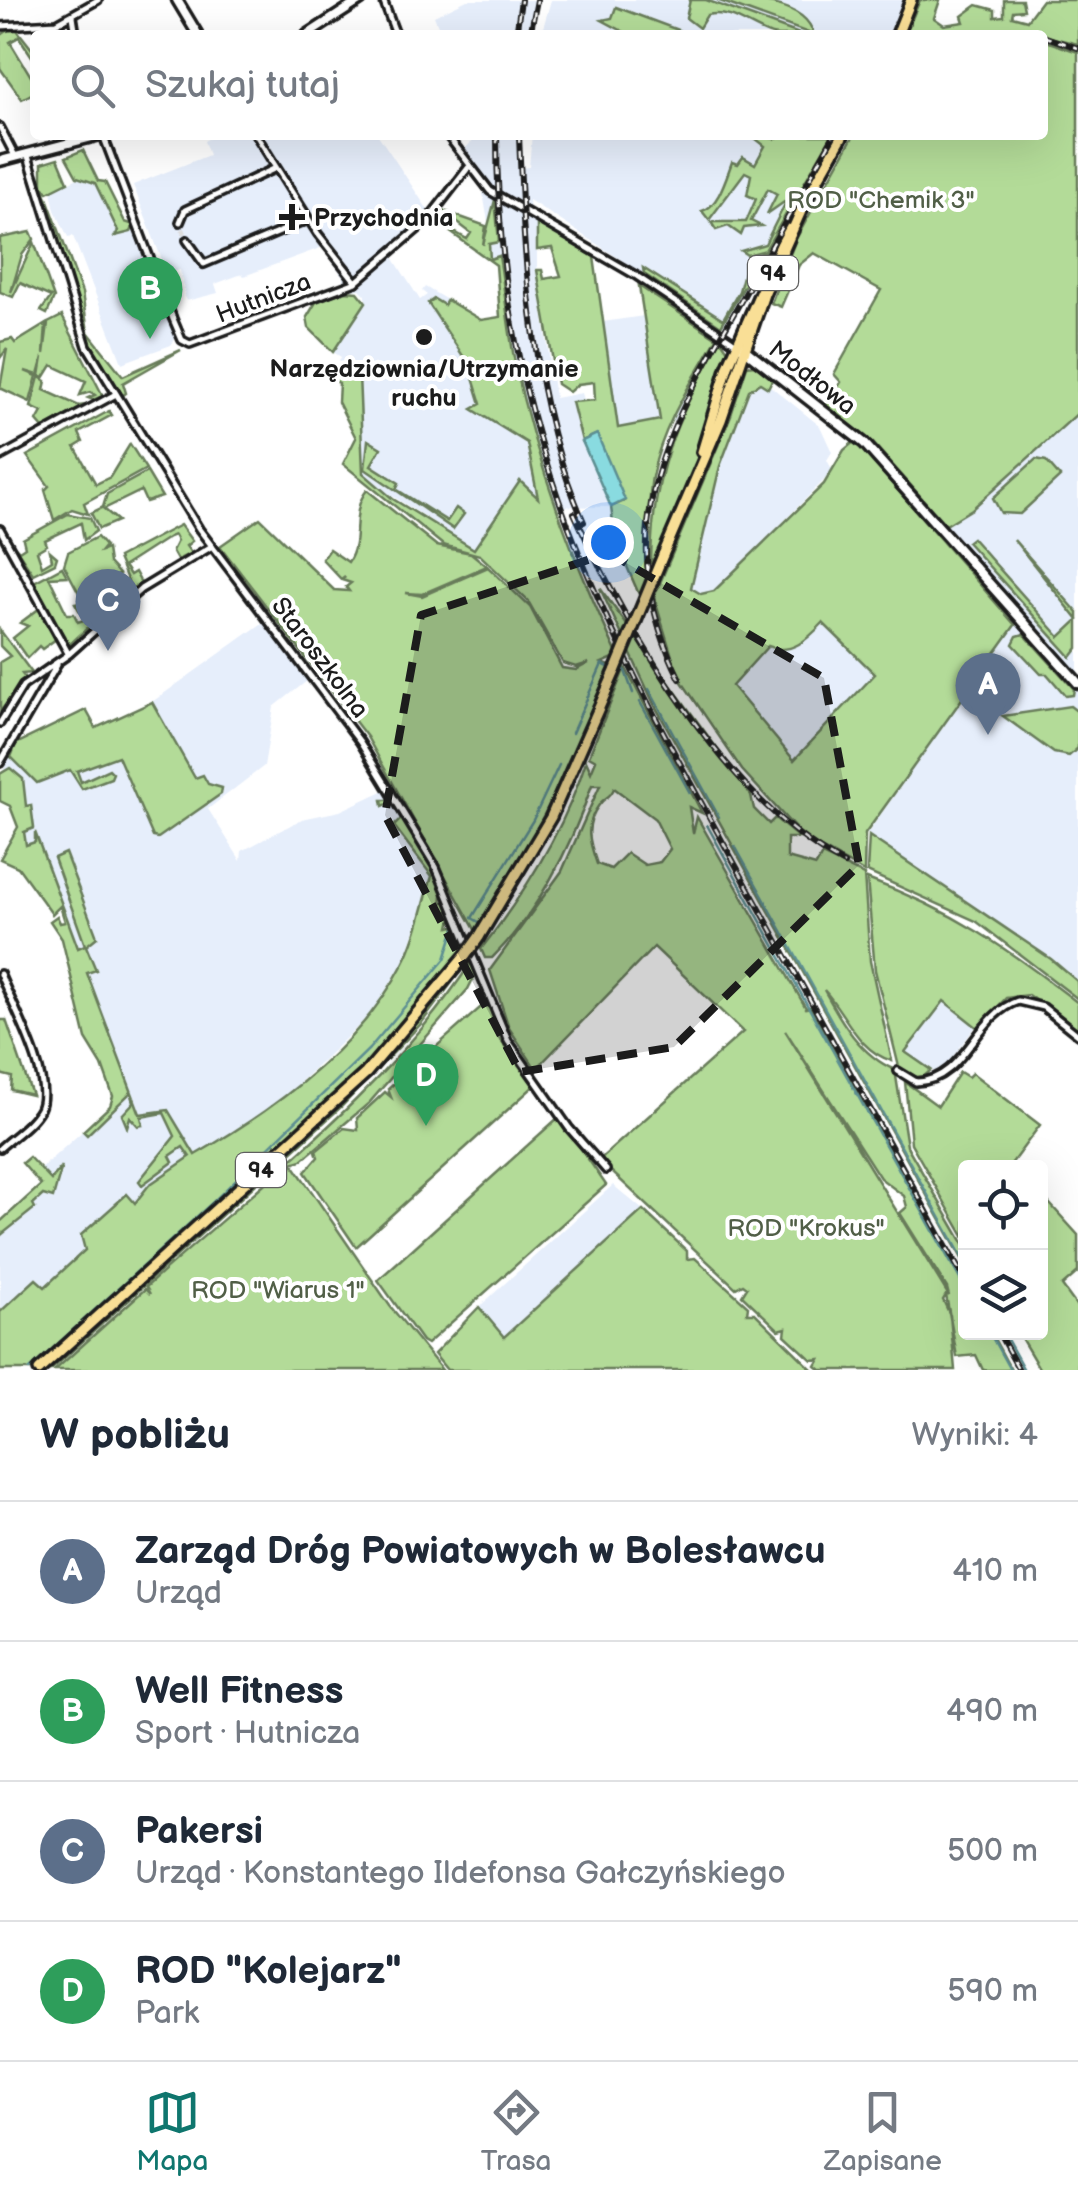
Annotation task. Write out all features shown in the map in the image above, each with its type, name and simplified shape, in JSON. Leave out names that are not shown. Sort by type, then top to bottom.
[{"type":"main road","points":[[899,30],[911,0]]},
{"type":"main road","name":"94","points":[[39,1370],[366,1073],[479,938],[551,817],[721,420],[741,346],[806,200],[840,140]]},
{"type":"street","points":[[0,26],[48,26],[98,0]]},
{"type":"street","points":[[177,0],[195,30]]},
{"type":"street","points":[[315,30],[361,0]]},
{"type":"street","points":[[383,0],[394,30]]},
{"type":"street","points":[[74,14],[74,30]]},
{"type":"street","points":[[0,127],[16,159]]},
{"type":"street","points":[[0,162],[84,140]]},
{"type":"street","name":"Hutnicza","points":[[103,140],[184,342],[199,343],[356,282],[426,222],[468,168]]},
{"type":"street","points":[[259,140],[308,220],[356,282]]},
{"type":"street","name":"Modłowa","points":[[450,140],[468,168],[490,190],[635,275],[741,346],[864,443],[1078,683]]},
{"type":"street","name":"Staroszkolna","points":[[28,156],[82,335],[212,546],[360,742],[440,876],[508,1041],[569,1128],[606,1170]]},
{"type":"street","points":[[180,222],[184,210],[276,168]]},
{"type":"street","points":[[186,240],[199,262],[206,264],[308,220]]},
{"type":"street","points":[[0,456],[116,394]]},
{"type":"street","points":[[0,529],[66,656]]},
{"type":"street","points":[[0,723],[18,691],[66,656],[141,589],[212,546]]},
{"type":"street","points":[[0,763],[30,707],[66,656]]},
{"type":"street","points":[[18,691],[32,693],[30,707]]},
{"type":"street","points":[[0,974],[40,1072],[44,1096],[34,1117],[0,1148]]},
{"type":"street","points":[[898,1072],[916,1082],[940,1077],[999,1010],[1018,1001],[1043,1007],[1078,1035]]},
{"type":"highlighted area","points":[[609,553],[824,678],[859,865],[674,1047],[520,1072],[385,815],[421,615]]},
{"type":"shaded area","points":[[467,0],[539,0],[533,30],[440,30],[434,16]]},
{"type":"shaded area","points":[[551,0],[907,0],[894,30],[542,30]]},
{"type":"shaded area","points":[[381,140],[428,210],[389,251],[420,300],[427,295],[422,291],[425,287],[481,320],[500,317],[541,510],[501,566],[343,464],[356,438],[338,402],[368,371],[363,368],[359,374],[333,352],[366,302],[366,295],[360,289],[344,291],[343,277],[323,247],[215,284],[218,293],[186,301],[180,270],[167,273],[133,185],[209,155],[204,141]]},
{"type":"shaded area","points":[[473,140],[521,140],[522,168],[529,167],[532,140],[835,140],[677,421],[618,428],[603,322],[644,316],[660,420],[671,420],[723,326],[529,200],[530,216],[537,220],[537,269],[555,398],[582,393],[584,400],[573,403],[582,441],[611,507],[546,506],[512,364],[500,279],[496,265],[477,250],[488,222],[483,193],[493,186],[465,149]]},
{"type":"shaded area","points":[[80,177],[93,180],[119,234],[135,228],[176,337],[171,345],[122,363],[73,236],[68,237],[55,210],[51,191]]},
{"type":"shaded area","points":[[758,376],[820,426],[832,452],[827,460],[833,471],[715,591],[663,603],[746,395]]},
{"type":"shaded area","points":[[1078,385],[1078,985],[867,834],[1015,625],[925,521]]},
{"type":"shaded area","points":[[268,619],[312,677],[274,707],[264,766],[208,809],[241,861],[242,851],[302,819],[340,811],[389,788],[435,870],[405,960],[371,1014],[293,1089],[256,1120],[195,1156],[0,1340],[0,1227],[50,1181],[40,1169],[130,1089],[44,857],[24,848],[18,834],[29,830],[1,775],[16,744],[86,710],[96,728],[152,702]]},
{"type":"shaded area","points":[[823,622],[876,674],[794,760],[732,686],[768,646],[777,650]]},
{"type":"shaded area","points":[[944,1001],[976,1026],[939,1075],[905,1052]]},
{"type":"shaded area","points":[[613,1185],[643,1210],[504,1337],[479,1307]]},
{"type":"green space","points":[[690,0],[706,0],[788,30],[761,30],[716,14],[707,15],[699,28],[686,18]]},
{"type":"green space","points":[[717,0],[775,4],[800,15],[812,30],[800,30]]},
{"type":"green space","points":[[920,0],[940,0],[934,18],[944,25],[964,22],[962,16],[977,5],[995,10],[995,17],[1004,16],[1004,0],[1022,0],[1024,10],[1013,11],[1012,16],[1027,20],[1042,0],[1078,0],[1078,44],[1048,37],[1048,30],[907,30]]},
{"type":"green space","points":[[616,7],[678,30],[621,30],[602,20],[612,18]]},
{"type":"green space","points":[[14,26],[30,47],[30,54],[19,37],[10,42],[30,75],[30,95],[22,99],[0,68],[0,36]]},
{"type":"green space","name":"ROD \"Chemik 3\"","points":[[1048,42],[1078,52],[1078,413],[972,509],[946,525],[873,443],[826,405],[841,382],[834,374],[881,290],[814,253],[799,265],[781,307],[771,303],[796,239],[851,140],[1048,140]]},
{"type":"green space","points":[[757,140],[829,140],[721,326],[644,274],[643,268],[723,319],[739,291],[747,261],[755,262],[762,251],[747,255],[741,251],[765,244],[787,200],[767,214],[777,194],[768,189],[751,221],[761,226],[744,228],[741,235],[728,226],[716,230],[711,222],[746,222],[756,199],[747,195],[751,175],[745,172],[709,220],[702,211],[717,198],[732,162],[738,164],[743,157],[755,164],[765,146]]},
{"type":"green space","points":[[83,150],[125,222],[134,225],[131,232],[115,236],[118,231],[95,183],[77,177],[66,157]]},
{"type":"green space","points":[[58,158],[68,182],[48,192],[43,187],[82,293],[88,332],[123,376],[181,350],[123,383],[126,393],[122,396],[86,336],[42,185],[42,163]]},
{"type":"green space","points":[[495,200],[499,242],[489,244],[490,259],[499,256],[513,350],[534,439],[586,585],[618,656],[602,663],[612,667],[582,736],[534,835],[477,933],[367,737],[220,546],[260,518],[334,590],[349,591],[346,587],[351,583],[342,580],[345,576],[341,579],[322,559],[329,549],[348,562],[355,545],[359,508],[367,490],[437,546],[471,553],[487,566],[422,594],[406,593],[422,596],[488,567],[530,607],[562,668],[576,670],[589,663],[576,667],[563,663],[528,601],[480,555],[443,545],[343,464],[356,438],[338,402],[339,383],[324,375],[330,364],[342,370],[345,365],[359,374],[363,473],[393,499],[474,549],[520,481],[538,498],[527,443],[472,409],[481,404],[469,365],[428,303],[434,299],[444,305],[447,300],[481,320],[500,317],[496,265],[435,221],[467,239],[471,233],[441,210],[486,226],[483,245]]},
{"type":"green space","points":[[537,220],[594,257],[618,428],[660,420],[639,286],[717,338],[679,405],[657,458],[650,492],[648,570],[641,599],[615,539],[611,507],[624,501],[596,435],[582,441],[572,402],[595,400],[594,382],[578,384],[569,392],[557,384],[537,270],[542,270],[544,279],[561,276],[552,248],[537,250]]},
{"type":"green space","points":[[31,232],[34,239],[22,255],[11,292],[34,242],[54,298],[47,314],[41,311],[51,297],[20,283],[13,297],[0,292],[0,238]]},
{"type":"green space","points":[[344,291],[358,292],[366,302],[333,352],[309,328],[307,317],[316,302]]},
{"type":"green space","points":[[62,316],[103,396],[93,400],[88,398],[95,395],[91,392],[80,395],[86,381],[52,365],[44,378],[40,376],[43,357],[38,375],[25,371],[37,376],[30,402],[0,388],[7,349],[0,358],[0,342],[12,339],[15,343],[46,324],[44,354],[48,323]]},
{"type":"green space","points":[[721,340],[728,350],[697,463],[661,551],[651,562],[656,500],[670,446]]},
{"type":"green space","points":[[754,365],[773,378],[768,388],[760,383],[749,390],[720,466],[691,588],[701,594],[714,591],[824,484],[844,450],[855,441],[1015,625],[865,834],[864,872],[805,839],[742,770],[678,676],[654,597],[731,415],[747,366]],"holes":[[[823,623],[875,674],[794,760],[732,686],[768,646],[792,647]]]},
{"type":"green space","points":[[39,377],[46,381],[44,390],[79,406],[86,405],[43,428],[37,421],[42,412],[31,407]]},
{"type":"green space","points":[[109,411],[112,415],[79,433],[83,442],[75,447],[96,484],[110,477],[130,444],[146,469],[84,503],[88,514],[72,509],[54,520],[45,490],[49,486],[27,456]]},
{"type":"green space","points":[[368,440],[381,448],[371,465],[399,483],[396,489],[447,521],[456,508],[464,514],[453,529],[365,469]]},
{"type":"green space","points":[[1036,459],[1046,461],[1060,477],[1020,514],[1001,513],[993,498]]},
{"type":"green space","points":[[147,472],[162,497],[146,502],[141,491],[104,509],[118,521],[99,529],[91,513],[103,507],[107,494]]},
{"type":"green space","points":[[68,514],[90,518],[96,531],[84,540],[81,523],[45,540],[47,545],[37,551],[42,566],[52,560],[50,551],[57,557],[55,563],[33,574],[15,547],[19,551],[25,547],[23,539]]},
{"type":"green space","points":[[180,525],[192,541],[186,546],[191,553],[177,560],[172,551],[177,541],[174,535],[169,537],[124,566],[130,575],[135,572],[141,583],[131,589],[118,558]]},
{"type":"green space","points":[[97,537],[105,546],[101,551],[107,549],[109,563],[119,574],[89,595],[79,593],[64,565],[68,552]]},
{"type":"green space","points":[[972,538],[1060,637],[1078,620],[1078,648],[1071,657],[967,542]]},
{"type":"green space","points":[[1014,540],[1078,613],[1078,620]]},
{"type":"green space","points":[[62,567],[67,576],[49,577],[67,614],[74,614],[78,622],[92,617],[88,605],[79,610],[75,603],[87,601],[97,619],[68,646],[34,582]]},
{"type":"green space","points":[[600,588],[751,795],[754,809],[769,824],[775,818],[799,838],[787,838],[787,858],[816,866],[822,855],[864,875],[870,961],[892,1061],[861,1040],[824,990],[862,1046],[895,1070],[907,1146],[958,1234],[958,1251],[654,704]]},
{"type":"green space","points":[[40,608],[56,639],[42,649],[39,646],[27,658],[13,638],[28,626],[20,623]]},
{"type":"green space","points":[[0,630],[32,673],[22,674],[25,678],[0,712],[0,662],[10,656],[0,646]]},
{"type":"green space","points":[[1024,634],[1074,689],[1073,695],[1066,696],[1013,644],[1017,636]]},
{"type":"green space","points":[[625,667],[702,813],[689,807],[693,833],[697,817],[806,1008],[810,1007],[958,1274],[958,1340],[995,1340],[1011,1370],[983,1370],[976,1355],[957,1357],[950,1320],[955,1370],[821,1370],[816,1366],[820,1359],[812,1360],[785,1335],[786,1328],[779,1330],[742,1295],[747,1287],[743,1284],[736,1288],[599,1160],[743,1032],[654,947],[536,1069],[509,1028],[490,970],[562,871],[600,785],[592,785],[563,855],[525,920],[492,958],[485,958],[481,949],[542,860],[586,761],[591,772],[596,760],[589,756]],"holes":[[[614,788],[655,819],[670,849],[660,862],[645,865],[627,853],[611,869],[597,864],[589,828],[594,813]],[[785,1030],[880,1178],[904,1196],[907,1207],[900,1213],[949,1296]]]},
{"type":"green space","points":[[152,702],[195,778],[203,775],[208,784],[222,788],[221,794],[158,838],[153,837],[118,756],[77,771],[81,782],[109,769],[113,773],[111,778],[82,789],[70,770],[37,783],[11,757],[16,744],[86,710],[96,728]]},
{"type":"green space","points":[[1070,706],[1078,712],[1078,748],[1069,756],[1054,753],[1003,716]]},
{"type":"green space","points":[[10,768],[23,779],[26,806],[31,805],[34,828],[24,832],[26,845],[35,842],[35,832],[78,948],[85,945],[54,858],[65,853],[97,937],[86,946],[96,970],[87,973],[140,1114],[168,1110],[195,1155],[255,1118],[312,1074],[363,1023],[403,964],[432,876],[394,826],[401,819],[392,802],[383,806],[382,800],[393,800],[443,887],[441,904],[448,898],[453,913],[450,927],[457,925],[463,938],[458,945],[468,946],[367,1067],[34,1370],[0,1370],[0,1312],[36,1279],[45,1287],[85,1250],[81,1235],[127,1194],[135,1203],[149,1185],[190,1157],[183,1147],[170,1156],[173,1162],[142,1185],[139,1181],[175,1136],[164,1113],[141,1117],[143,1125],[138,1126],[130,1117],[127,1127],[122,1115],[134,1102],[131,1092],[87,1135],[83,1131],[110,1106],[113,1096],[102,1065],[86,1039],[62,939],[50,921],[57,916],[60,923],[65,922],[60,906],[52,914],[18,867],[0,859],[18,827],[10,806],[0,801],[0,774]]},
{"type":"green space","points":[[869,836],[1051,959],[1077,981],[1078,999],[976,921],[867,872]]},
{"type":"green space","points":[[867,879],[927,904],[1027,964],[1078,1003],[1078,1031],[1028,995],[1006,998],[978,1028],[944,1001],[905,1052],[931,1070],[919,1081],[900,1071],[875,970]]},
{"type":"green space","name":"ROD \"Wiarus 1\"","points":[[472,961],[475,975],[468,989],[369,1103],[302,1160],[292,1163],[390,1306],[442,1370],[55,1370],[145,1289],[150,1294],[146,1287],[362,1094],[439,1008]]},
{"type":"green space","points":[[463,968],[420,1025],[342,1106],[51,1370],[46,1370],[316,1128]]},
{"type":"green space","points":[[488,1001],[498,1037],[534,1086],[356,1247],[305,1172],[318,1157],[316,1151],[344,1128],[358,1130],[357,1118],[385,1092],[391,1097],[388,1089]]},
{"type":"green space","points":[[0,1020],[6,1020],[32,1095],[11,1090],[12,1077],[0,1074]]},
{"type":"green space","name":"ROD \"Krokus\"","points":[[960,1072],[968,1077],[972,1073],[1040,1125],[1014,1160],[958,1160],[958,1226],[911,1143],[905,1082],[938,1106]]},
{"type":"green space","points":[[559,1117],[606,1185],[427,1344],[378,1280]]},
{"type":"green space","points":[[29,1157],[51,1180],[62,1166],[53,1198],[43,1195],[33,1204],[35,1208],[0,1236],[0,1222],[41,1185],[22,1163]]},
{"type":"green space","points":[[1048,1202],[1078,1235],[1078,1272],[1062,1286],[1078,1308],[1078,1370],[1040,1370],[1022,1340],[1048,1340]]},
{"type":"green space","name":"ROD \"Krokus\"","points":[[643,1210],[687,1251],[687,1259],[695,1258],[748,1306],[747,1313],[755,1313],[813,1370],[447,1370],[434,1354],[479,1307],[504,1337]]},
{"type":"water","points":[[597,434],[625,500],[611,507],[582,441]]},
{"type":"waterway","points":[[572,733],[602,664],[608,667]]},
{"type":"waterway","points":[[624,668],[633,693]]},
{"type":"waterway","points":[[649,689],[719,817]]},
{"type":"waterway","points":[[640,702],[690,793]]},
{"type":"waterway","points":[[479,922],[472,918],[533,820],[559,765]]},
{"type":"waterway","points":[[707,825],[958,1276]]},
{"type":"waterway","points":[[735,846],[958,1250]]},
{"type":"waterway","points":[[29,1370],[214,1201],[369,1049],[445,959],[455,928]]},
{"type":"waterway","points":[[993,1340],[1010,1370]]},
{"type":"waterway","points":[[1007,1340],[1024,1370]]},
{"type":"tunnel","points":[[180,222],[187,240]]},
{"type":"railway","points":[[517,30],[521,0]]},
{"type":"railway","points":[[531,30],[537,0]]},
{"type":"railway","points":[[1048,38],[1078,48]]},
{"type":"railway","points":[[497,140],[502,244],[517,345],[540,440],[570,531],[608,619],[698,797],[958,1268]]},
{"type":"railway","points":[[519,140],[528,283],[541,381],[566,477],[584,522]]},
{"type":"railway","points":[[680,679],[659,627],[648,578],[647,531],[654,486],[688,398],[831,140]]},
{"type":"railway","points":[[574,513],[622,609],[685,710],[760,800],[801,836],[844,864]]},
{"type":"railway","points":[[1002,1340],[1019,1370]]},
{"type":"place","name":"Przychodnia","points":[[292,217]]},
{"type":"place","name":"Narzędziownia/Utrzymanie ruchu","points":[[424,337]]},
{"type":"place","name":"Well Fitness","points":[[150,339]]},
{"type":"place","name":"Pakersi","points":[[108,651]]},
{"type":"place","name":"Zarząd Dróg Powiatowych w Bolesławcu","points":[[988,735]]},
{"type":"place","name":"ROD \"Kolejarz\"","points":[[426,1126]]}]
